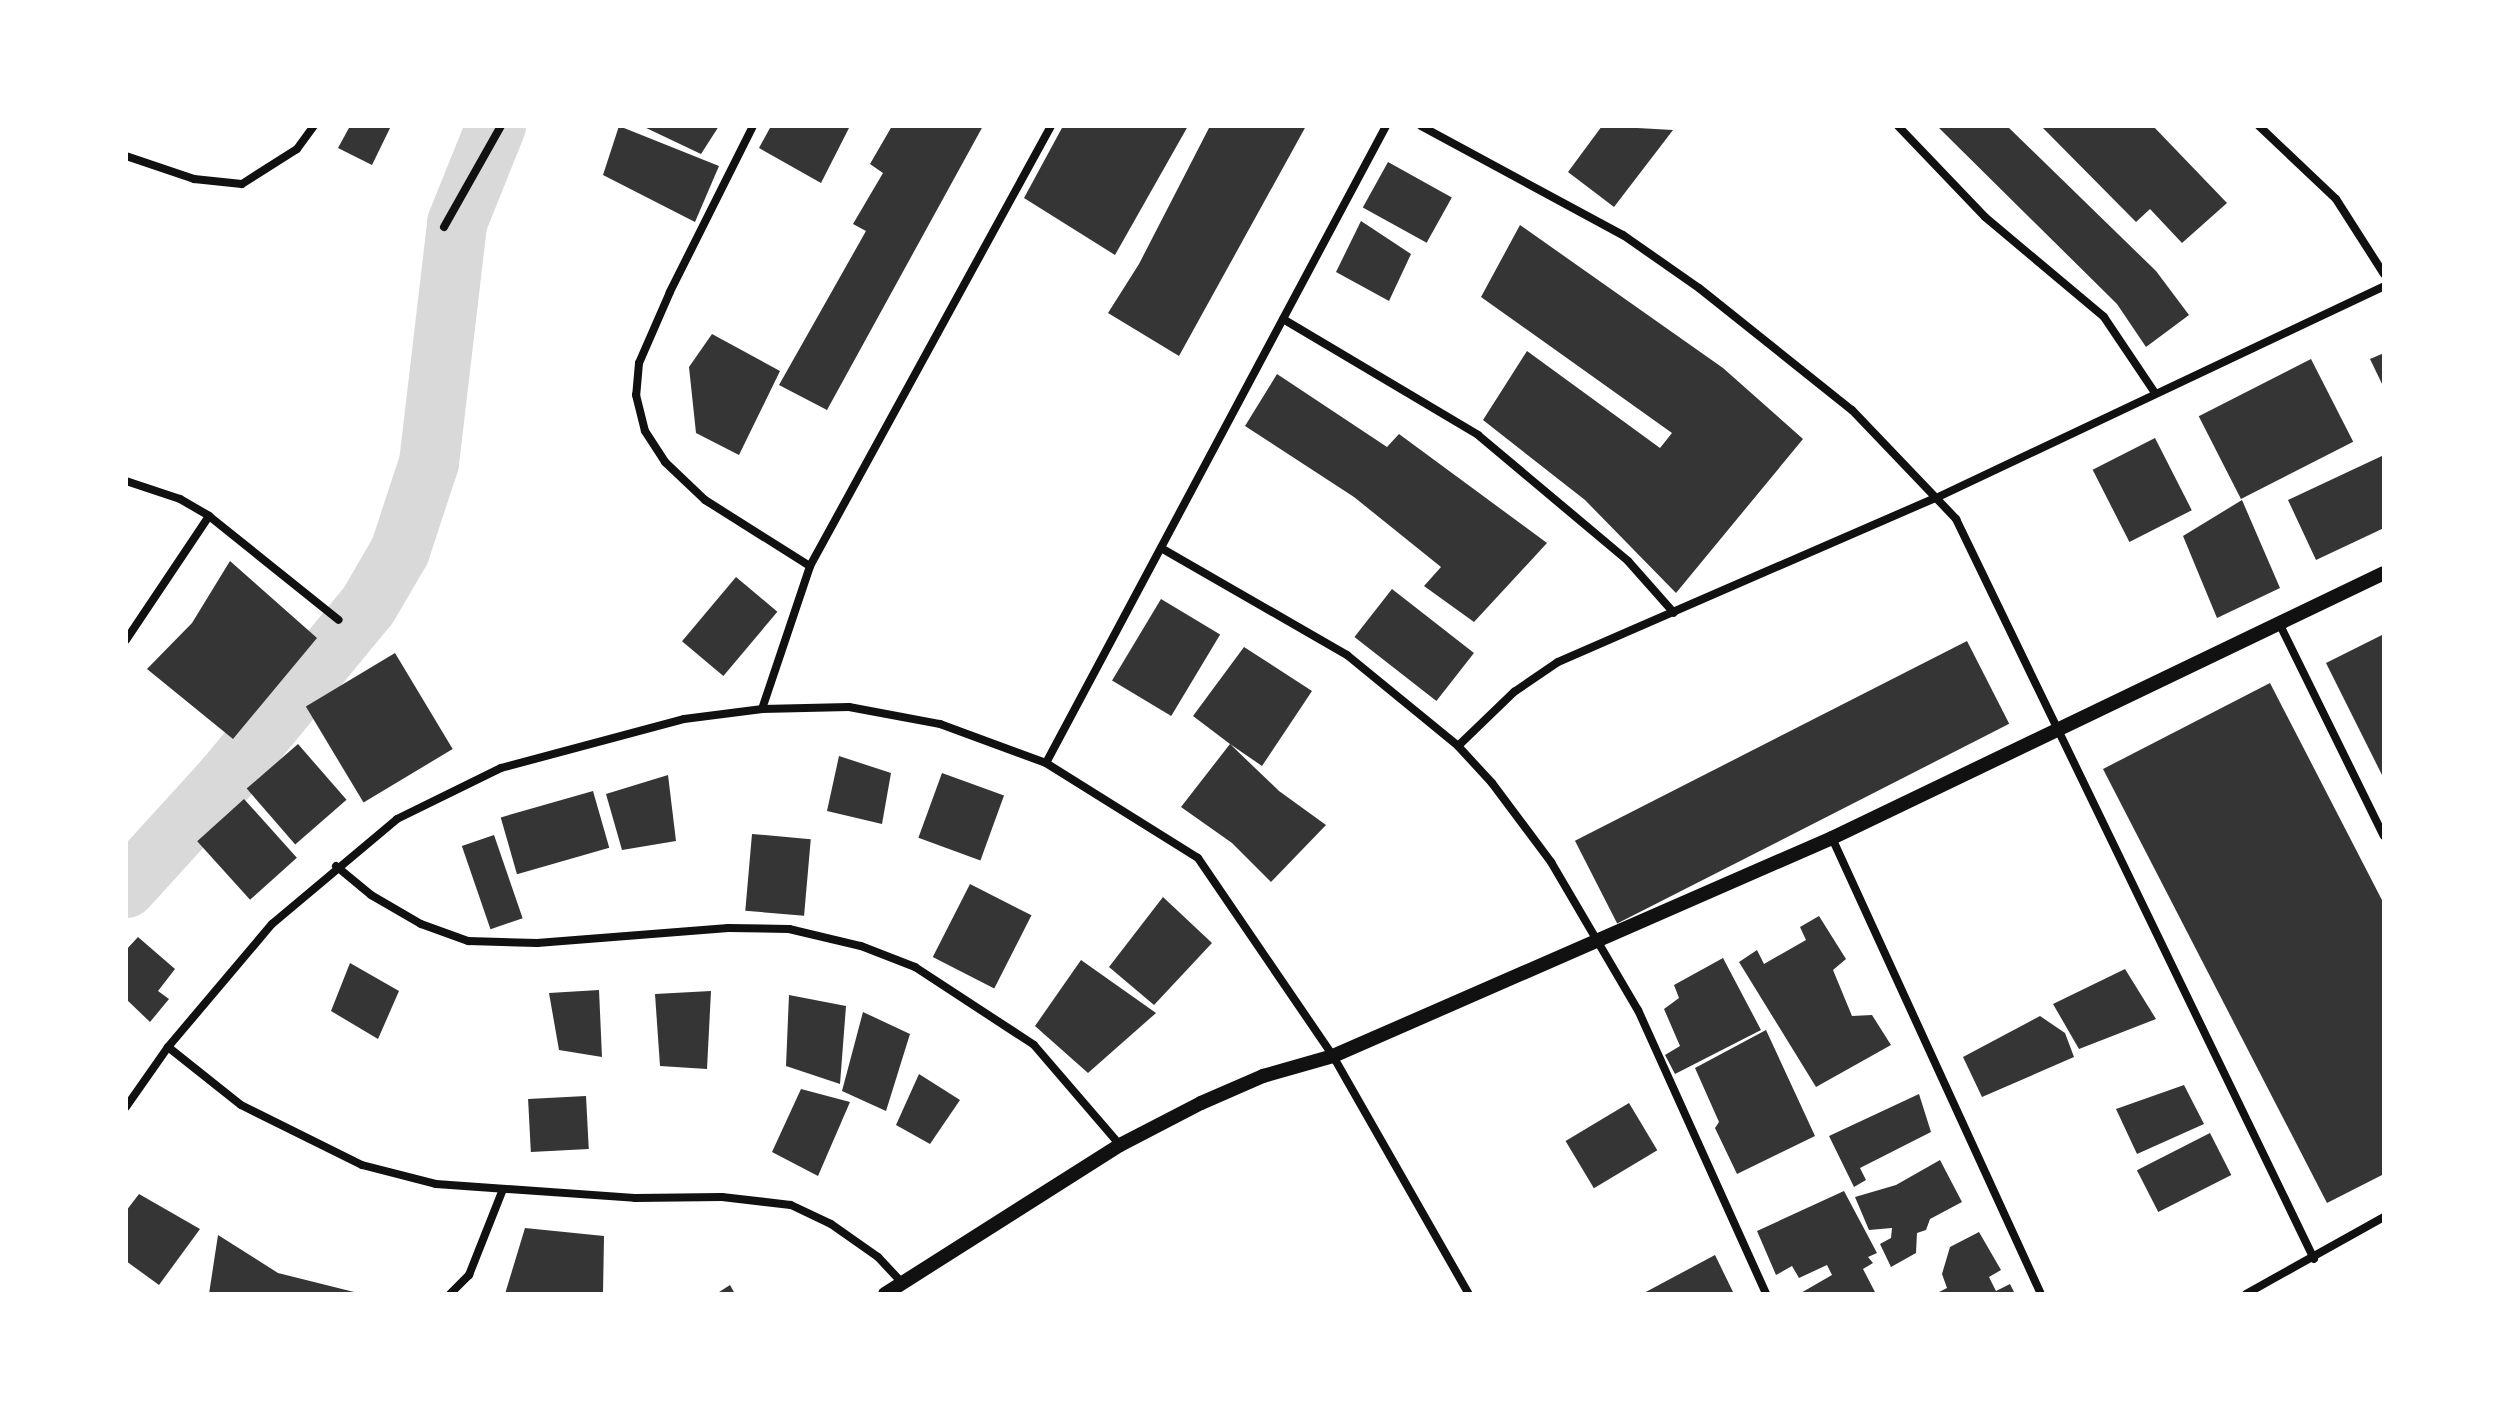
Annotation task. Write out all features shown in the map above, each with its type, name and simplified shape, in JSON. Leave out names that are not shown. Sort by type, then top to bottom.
[{"type":"street","points":[[126,156],[194,179],[242,184],[297,149],[314,126]]},
{"type":"street","points":[[444,227],[501,126]]},
{"type":"street","points":[[753,126],[670,292],[639,363],[636,395],[645,431],[665,462],[705,500],[810,566]]},
{"type":"street","points":[[762,709],[810,566],[1051,126]]},
{"type":"street","points":[[1046,763],[1386,126]]},
{"type":"street","points":[[1421,126],[1623,235],[1699,288],[1852,410],[1956,519],[2314,1259]]},
{"type":"street","points":[[1898,126],[1985,217],[2104,317],[2155,393]]},
{"type":"street","points":[[2259,126],[2336,199],[2384,274]]},
{"type":"street","points":[[1458,746],[1514,692],[1558,662],[1936,498],[2384,286]]},
{"type":"street","points":[[1283,319],[1478,435],[1628,561],[1674,613]]},
{"type":"street","points":[[126,481],[180,499],[209,516],[339,620]]},
{"type":"street","points":[[126,640],[209,516]]},
{"type":"street","points":[[1161,548],[1347,655],[1458,746],[1551,862],[1601,941],[1638,1010],[1766,1294]]},
{"type":"street","points":[[885,1294],[1120,1145],[1263,1076],[1333,1056],[1832,838],[2384,573]]},
{"type":"street","points":[[2279,623],[2384,836]]},
{"type":"street","points":[[126,1107],[168,1047],[272,924],[336,866],[397,819],[501,768],[684,719],[762,709],[849,707],[940,724],[1046,763],[1198,858],[1333,1056],[1469,1294]]},
{"type":"street","points":[[1832,838],[2041,1294]]},
{"type":"street","points":[[336,866],[408,917],[468,941],[537,943],[728,928],[789,929],[861,946],[915,967],[1034,1045],[1120,1145]]},
{"type":"street","points":[[168,1047],[241,1105],[336,1154],[436,1184],[635,1198],[722,1197],[791,1205],[831,1224],[878,1257],[902,1283]]},
{"type":"street","points":[[450,1294],[469,1275],[503,1189]]},
{"type":"street","points":[[2246,1294],[2314,1259],[2384,1217]]},
{"type":"building","points":[[350,126],[391,126],[372,165],[338,148]]},
{"type":"building","points":[[619,126],[719,166],[695,222],[603,175]]},
{"type":"building","points":[[642,126],[719,126],[701,154]]},
{"type":"building","points":[[771,126],[850,126],[821,183],[759,148]]},
{"type":"building","points":[[892,126],[983,126],[827,410],[779,385],[866,231],[853,224],[883,173],[870,164]]},
{"type":"building","points":[[1063,126],[1188,126],[1115,255],[1024,198]]},
{"type":"building","points":[[1210,126],[1306,126],[1179,356],[1108,313],[1139,264]]},
{"type":"building","points":[[1602,126],[1673,130],[1614,207],[1568,172]]},
{"type":"building","points":[[1937,126],[2007,126],[2156,271],[2189,315],[2146,347],[2117,304]]},
{"type":"building","points":[[2041,126],[2153,126],[2227,203],[2182,243],[2150,209],[2136,222]]},
{"type":"building","points":[[1388,162],[1452,197],[1427,243],[1363,207]]},
{"type":"building","points":[[1361,221],[1411,254],[1389,301],[1336,272]]},
{"type":"building","points":[[1520,225],[1723,368],[1803,439],[1676,593],[1585,500],[1483,420],[1527,351],[1660,448],[1672,433],[1481,297]]},
{"type":"building","points":[[712,334],[780,371],[739,455],[696,433],[689,367]]},
{"type":"building","points":[[2384,353],[2384,388],[2370,359]]},
{"type":"building","points":[[2311,359],[2353,442],[2241,499],[2199,416]]},
{"type":"building","points":[[1277,374],[1387,447],[1399,434],[1547,543],[1474,622],[1424,586],[1441,567],[1354,497],[1245,426]]},
{"type":"building","points":[[2155,438],[2192,510],[2129,542],[2093,470]]},
{"type":"building","points":[[2384,455],[2384,528],[2316,560],[2288,500]]},
{"type":"building","points":[[2242,500],[2280,588],[2217,618],[2183,536]]},
{"type":"building","points":[[230,561],[317,638],[233,739],[147,669],[192,623]]},
{"type":"building","points":[[736,577],[777,612],[723,676],[682,641]]},
{"type":"building","points":[[1392,589],[1474,653],[1436,701],[1354,637]]},
{"type":"building","points":[[1161,599],[1220,635],[1171,716],[1112,680]]},
{"type":"building","points":[[2384,634],[2384,779],[2326,663]]},
{"type":"building","points":[[1967,641],[2009,724],[1617,924],[1575,841]]},
{"type":"building","points":[[1244,647],[1312,691],[1262,766],[1193,716]]},
{"type":"building","points":[[395,653],[453,749],[364,803],[306,707]]},
{"type":"building","points":[[2270,683],[2384,904],[2384,1174],[2327,1203],[2103,769]]},
{"type":"building","points":[[298,744],[347,800],[295,844],[247,789]]},
{"type":"building","points":[[1230,744],[1279,791],[1326,825],[1271,882],[1232,843],[1181,807]]},
{"type":"building","points":[[839,756],[891,773],[882,824],[827,811]]},
{"type":"building","points":[[942,773],[1004,796],[980,860],[918,838]]},
{"type":"building","points":[[668,775],[676,841],[622,850],[606,794]]},
{"type":"building","points":[[593,791],[609,848],[517,874],[501,817]]},
{"type":"building","points":[[244,799],[297,858],[250,900],[197,841]]},
{"type":"building","points":[[752,834],[811,839],[804,916],[745,911]]},
{"type":"building","points":[[494,835],[523,918],[491,929],[462,846]]},
{"type":"building","points":[[970,884],[1031,915],[994,988],[933,957]]},
{"type":"building","points":[[1163,897],[1212,943],[1154,1005],[1109,967]]},
{"type":"building","points":[[1819,916],[1846,959],[1833,970],[1852,1016],[1872,1015],[1891,1045],[1816,1087],[1739,962],[1757,950],[1764,964],[1806,940],[1800,927]]},
{"type":"building","points":[[138,937],[175,969],[158,991],[169,999],[150,1022],[126,999],[126,950]]},
{"type":"building","points":[[1723,958],[1761,1030],[1675,1074],[1665,1055],[1680,1046],[1664,1009],[1679,998],[1674,985]]},
{"type":"building","points":[[1081,960],[1156,1013],[1088,1073],[1035,1026]]},
{"type":"building","points":[[350,963],[399,991],[378,1039],[331,1011]]},
{"type":"building","points":[[2125,969],[2156,1019],[2079,1049],[2053,1004]]},
{"type":"building","points":[[599,990],[602,1057],[559,1050],[549,993]]},
{"type":"building","points":[[711,991],[707,1069],[660,1066],[655,994]]},
{"type":"building","points":[[789,995],[846,1006],[840,1084],[786,1066]]},
{"type":"building","points":[[863,1012],[910,1034],[886,1111],[842,1091]]},
{"type":"building","points":[[2040,1016],[2065,1033],[2074,1057],[1982,1097],[1963,1057]]},
{"type":"building","points":[[1766,1030],[1815,1136],[1737,1174],[1715,1128],[1719,1122],[1695,1068]]},
{"type":"building","points":[[919,1074],[960,1100],[930,1144],[896,1125]]},
{"type":"building","points":[[2184,1085],[2204,1124],[2137,1154],[2116,1109]]},
{"type":"building","points":[[801,1089],[850,1102],[818,1176],[772,1152]]},
{"type":"building","points":[[1919,1094],[1931,1132],[1860,1168],[1866,1180],[1854,1187],[1829,1136]]},
{"type":"building","points":[[586,1096],[589,1149],[531,1152],[528,1099]]},
{"type":"building","points":[[1629,1103],[1657,1150],[1594,1188],[1566,1141]]},
{"type":"building","points":[[2210,1133],[2231,1175],[2158,1212],[2137,1170]]},
{"type":"building","points":[[1940,1160],[1962,1202],[1930,1219],[1926,1230],[1917,1233],[1916,1253],[1891,1267],[1880,1244],[1891,1238],[1892,1228],[1869,1230],[1855,1197],[1896,1185]]},
{"type":"building","points":[[1844,1191],[1877,1253],[1868,1257],[1873,1263],[1863,1269],[1876,1294],[1799,1294],[1832,1275],[1827,1265],[1799,1278],[1792,1266],[1776,1275],[1757,1231]]},
{"type":"building","points":[[139,1194],[200,1229],[159,1285],[126,1261],[126,1211]]},
{"type":"building","points":[[525,1228],[604,1236],[603,1294],[505,1294]]},
{"type":"building","points":[[1979,1232],[2001,1270],[1989,1277],[1996,1291],[2010,1284],[2015,1294],[1935,1294],[1947,1288],[1942,1274],[1950,1247]]},
{"type":"building","points":[[218,1235],[278,1273],[362,1294],[209,1294]]},
{"type":"building","points":[[1715,1255],[1734,1294],[1642,1294]]},
{"type":"building","points":[[730,1285],[735,1294],[716,1294]]},
{"type":"waterway","points":[[126,888],[226,778],[368,606],[400,551],[429,463],[457,223],[496,126]]}]
